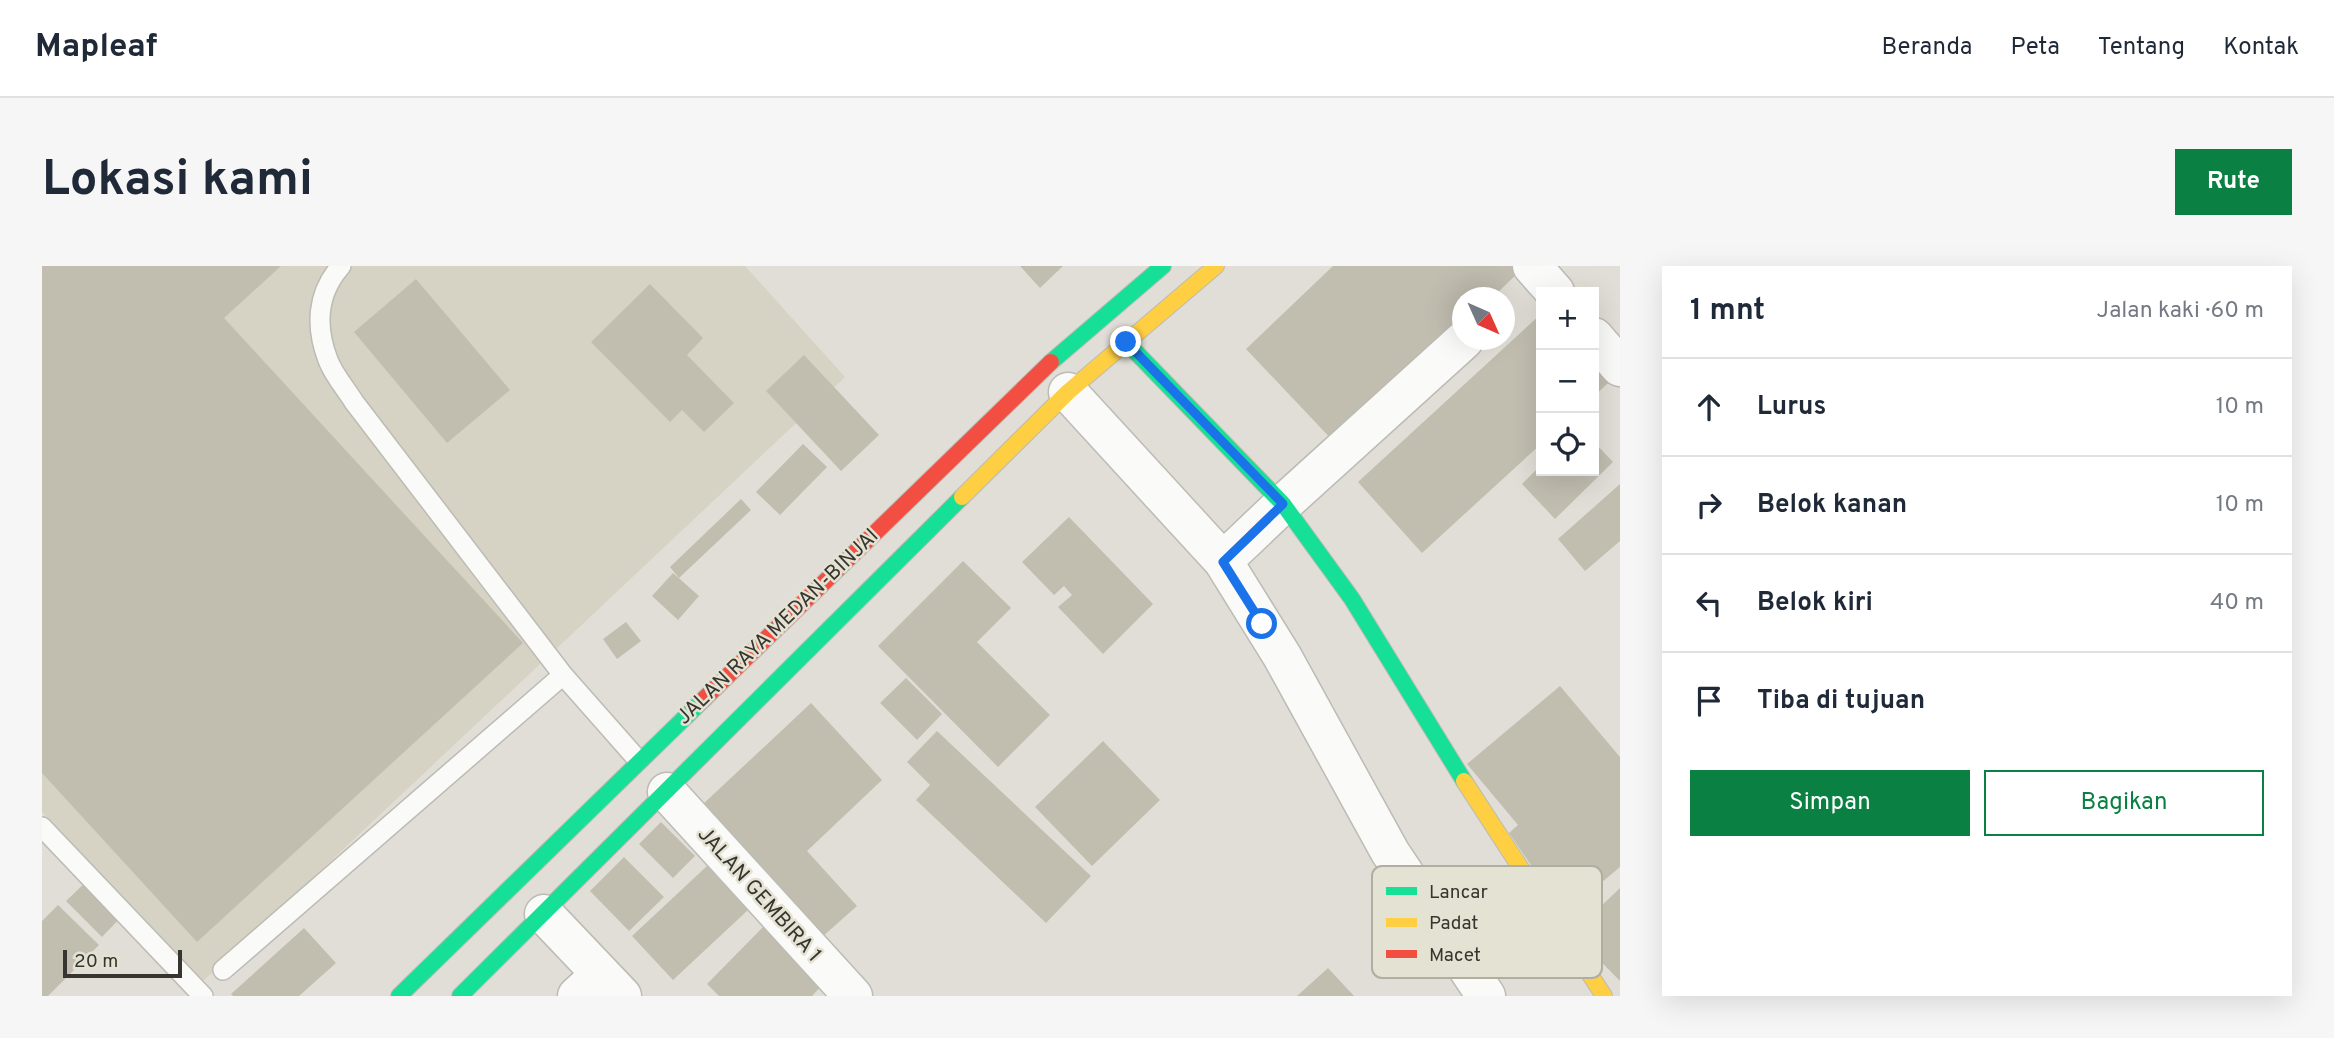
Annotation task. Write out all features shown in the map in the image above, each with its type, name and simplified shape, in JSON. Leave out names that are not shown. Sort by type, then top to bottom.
[{"type":"main road","name":"JALAN RAYA MEDAN-BINJAI","points":[[399,996],[638,760],[1045,367],[1163,266]]},
{"type":"main road","name":"JALAN RAYA MEDAN-BINJAI","points":[[460,996],[1068,392],[1216,266]]},
{"type":"main road","points":[[1126,342],[1283,504],[1352,599],[1519,866]]},
{"type":"main road","points":[[1592,978],[1604,996]]},
{"type":"street","points":[[1532,266],[1551,287]]},
{"type":"street","points":[[1599,343],[1620,367]]},
{"type":"street","points":[[1223,562],[1453,350]]},
{"type":"street","points":[[1068,392],[1223,562],[1282,656],[1399,866]]},
{"type":"street","name":"JALAN GEMBIRA 1","points":[[667,792],[853,996]]},
{"type":"street","points":[[544,914],[600,989]]},
{"type":"street","points":[[1474,978],[1486,996]]},
{"type":"lane","points":[[341,266],[330,279],[321,302],[319,320],[328,361],[354,402],[563,675],[638,760]]},
{"type":"lane","points":[[223,970],[563,675]]},
{"type":"lane","points":[[42,827],[203,996]]},
{"type":"shaded area","points":[[42,266],[745,266],[845,377],[200,984],[42,812]]},
{"type":"building","points":[[42,266],[281,266],[224,318],[523,643],[197,942],[42,773]]},
{"type":"building","points":[[1020,266],[1063,266],[1040,288]]},
{"type":"building","points":[[1333,266],[1525,266],[1503,287],[1452,287],[1452,334],[1336,444],[1246,349]]},
{"type":"building","points":[[416,279],[510,390],[447,443],[354,332]]},
{"type":"building","points":[[650,284],[703,338],[687,355],[734,403],[704,432],[682,410],[670,422],[591,342]]},
{"type":"building","points":[[1536,319],[1536,449],[1422,553],[1358,482],[1502,350],[1515,350],[1515,338]]},
{"type":"building","points":[[804,355],[879,435],[841,471],[766,391]]},
{"type":"building","points":[[1599,355],[1617,375],[1599,391]]},
{"type":"building","points":[[803,444],[827,467],[780,515],[756,492]]},
{"type":"building","points":[[1599,447],[1613,462],[1599,476]]},
{"type":"building","points":[[1536,470],[1536,476],[1599,476],[1555,519],[1522,484]]},
{"type":"building","points":[[1620,484],[1620,541],[1585,571],[1558,539]]},
{"type":"building","points":[[741,499],[751,510],[679,578],[670,567]]},
{"type":"building","points":[[1069,517],[1153,604],[1103,654],[1058,607],[1072,595],[1064,586],[1054,595],[1022,562]]},
{"type":"building","points":[[963,561],[1011,608],[977,642],[1050,715],[998,767],[878,646]]},
{"type":"building","points":[[673,573],[699,596],[678,620],[652,596]]},
{"type":"building","points":[[626,622],[641,641],[617,659],[603,639]]},
{"type":"building","points":[[906,678],[942,714],[917,740],[880,703]]},
{"type":"building","points":[[1560,686],[1620,757],[1620,867],[1602,882],[1602,866],[1531,866],[1509,833],[1518,825],[1467,764]]},
{"type":"building","points":[[811,703],[882,780],[807,851],[857,906],[822,937],[701,806]]},
{"type":"building","points":[[937,731],[1091,876],[1046,923],[916,800],[930,785],[907,762]]},
{"type":"building","points":[[1103,741],[1160,800],[1092,866],[1035,807]]},
{"type":"building","points":[[661,822],[695,856],[673,878],[639,844]]},
{"type":"building","points":[[624,857],[664,897],[629,931],[590,891]]},
{"type":"building","points":[[707,866],[748,910],[673,980],[632,936]]},
{"type":"building","points":[[88,880],[123,915],[102,937],[66,901]]},
{"type":"building","points":[[1620,888],[1620,981],[1602,963],[1602,905]]},
{"type":"building","points":[[58,905],[99,945],[48,996],[42,996],[42,921]]},
{"type":"building","points":[[764,926],[823,984],[812,996],[719,996],[707,984]]},
{"type":"building","points":[[304,928],[336,963],[299,996],[231,994]]},
{"type":"building","points":[[1328,968],[1354,996],[1297,996]]},
{"type":"traffic: fast","points":[[1051,362],[1163,266]]},
{"type":"traffic: fast","points":[[1126,342],[1283,504],[1352,599],[1464,781]]},
{"type":"traffic: fast","points":[[460,996],[962,497]]},
{"type":"traffic: fast","points":[[399,996],[705,698]]},
{"type":"traffic: slow","points":[[962,497],[1068,392],[1216,266]]},
{"type":"traffic: slow","points":[[1464,781],[1519,866]]},
{"type":"traffic: slow","points":[[1592,978],[1604,996]]},
{"type":"traffic: jam","points":[[705,698],[1051,362]]},
{"type":"route","points":[[1126,342],[1283,504],[1223,562],[1262,624]]}]
